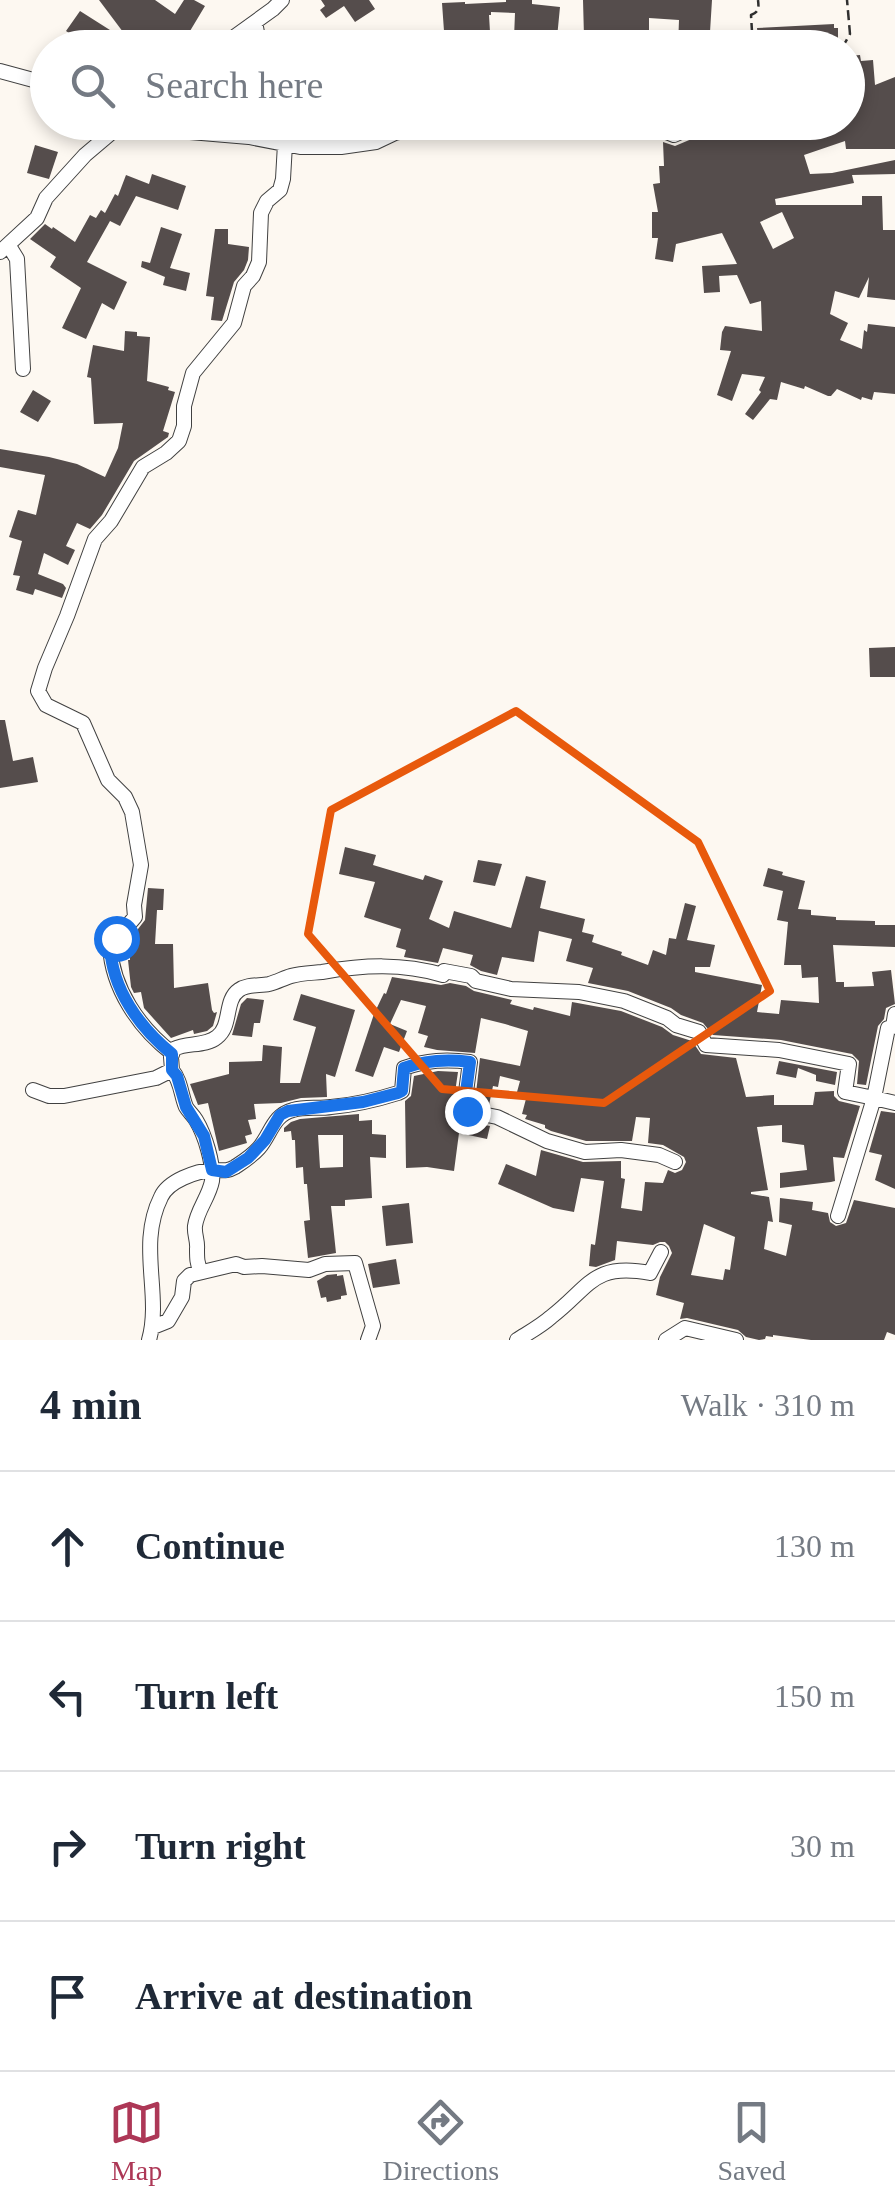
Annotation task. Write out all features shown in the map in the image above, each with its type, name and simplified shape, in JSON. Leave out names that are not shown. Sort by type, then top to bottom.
[{"type":"street","points":[[244,30],[282,0]]},
{"type":"street","points":[[255,22],[257,30]]},
{"type":"street","points":[[0,71],[30,79]]},
{"type":"street","points":[[22,369],[17,259],[4,249],[38,218],[46,198],[103,140]]},
{"type":"street","points":[[264,140],[300,147],[340,147],[380,140]]},
{"type":"street","points":[[172,1054],[137,1019],[111,964],[110,946],[135,917],[141,865],[132,812],[108,780],[83,724],[46,705],[38,691],[94,539],[112,521],[144,467],[179,441],[193,373],[234,323],[244,286],[259,262],[261,213],[267,201],[280,190],[286,160],[284,140]]},
{"type":"street","points":[[201,1272],[196,1256],[195,1223],[208,1196],[212,1170],[204,1136],[186,1107],[172,1070],[172,1054],[181,1044],[214,1040],[224,1029],[237,991],[293,975],[354,966],[419,967],[443,975],[444,971],[471,976],[476,981],[511,989],[580,992],[624,1001],[699,1032],[706,1045],[798,1052],[848,1064],[845,1092],[895,1103]]},
{"type":"street","points":[[838,1216],[895,1014]]},
{"type":"street","points":[[151,1334],[148,1248],[162,1193],[174,1182],[212,1170],[226,1172],[248,1158],[280,1115],[402,1091],[404,1068],[420,1062],[470,1062],[464,1107],[467,1111],[497,1116],[547,1142],[585,1152],[622,1150],[659,1155],[675,1162]]},
{"type":"street","points":[[33,1090],[64,1096],[156,1078],[172,1070]]},
{"type":"street","points":[[517,1340],[552,1317],[583,1286],[601,1275],[622,1270],[650,1273],[661,1252]]},
{"type":"street","points":[[151,1334],[168,1321],[190,1275],[236,1264],[309,1270],[325,1264],[356,1264],[373,1326],[368,1340]]},
{"type":"street","points":[[666,1340],[685,1328],[736,1340]]},
{"type":"path","points":[[751,30],[751,16],[759,8],[758,0]]},
{"type":"path","points":[[847,0],[850,30]]},
{"type":"highlighted area","points":[[516,711],[698,842],[770,991],[604,1103],[442,1089],[308,934],[331,810]]},
{"type":"building","points":[[99,0],[155,0],[175,14],[184,0],[205,6],[191,30],[122,30]]},
{"type":"building","points":[[321,0],[369,0],[375,9],[355,22],[344,6],[326,18],[320,10],[325,6]]},
{"type":"building","points":[[532,0],[532,4],[560,7],[558,30],[514,30],[515,13],[491,12],[490,30],[444,30],[442,3]]},
{"type":"building","points":[[583,0],[712,0],[710,30],[679,30],[679,20],[649,18],[649,30],[584,30]]},
{"type":"building","points":[[80,11],[110,30],[67,30]]},
{"type":"building","points":[[834,24],[838,30],[757,30]]},
{"type":"building","points":[[873,60],[875,85],[895,77],[895,149],[846,149],[845,141],[804,155],[810,174],[895,160],[895,174],[852,175],[854,183],[775,199],[776,205],[862,205],[862,196],[882,196],[883,230],[895,230],[895,300],[867,297],[869,277],[859,298],[835,291],[830,314],[848,323],[840,340],[862,349],[868,324],[895,327],[895,394],[874,392],[872,400],[861,400],[837,389],[828,396],[805,386],[804,389],[781,382],[777,400],[770,399],[753,420],[745,414],[761,392],[765,377],[742,374],[732,401],[717,395],[731,351],[720,350],[722,332],[725,326],[762,331],[761,301],[750,304],[737,275],[719,276],[720,292],[704,293],[702,266],[737,264],[722,233],[676,244],[673,262],[655,259],[658,238],[652,238],[652,212],[658,212],[653,184],[660,183],[663,142],[675,146],[689,140],[865,140],[865,61]],"holes":[[[782,212],[794,238],[773,249],[760,222]]]},
{"type":"building","points":[[35,145],[58,152],[49,179],[27,173]]},
{"type":"building","points":[[152,174],[186,186],[178,210],[136,196],[120,226],[110,221],[87,262],[127,282],[114,310],[102,303],[86,339],[62,328],[81,288],[50,267],[56,257],[30,239],[45,224],[75,242],[90,215],[96,218],[101,210],[105,213],[115,194],[118,196],[126,175],[149,184]]},
{"type":"building","points":[[161,227],[182,234],[170,268],[190,273],[186,291],[163,285],[165,277],[141,267],[142,261],[150,263]]},
{"type":"building","points":[[215,229],[228,229],[228,244],[249,247],[248,260],[234,282],[222,321],[211,320],[214,297],[206,296]]},
{"type":"building","points":[[125,331],[150,337],[147,381],[175,392],[163,431],[169,433],[168,437],[134,461],[90,529],[77,523],[66,546],[75,550],[68,565],[44,553],[38,574],[63,584],[66,588],[62,598],[35,589],[33,595],[16,590],[20,576],[13,575],[22,541],[9,537],[18,510],[36,515],[45,475],[0,467],[0,449],[77,464],[105,477],[118,448],[123,423],[94,424],[91,378],[87,377],[93,345],[124,351]]},
{"type":"building","points":[[33,390],[51,401],[38,422],[20,412]]},
{"type":"building","points":[[895,647],[895,677],[870,677],[869,648]]},
{"type":"building","points":[[0,720],[5,720],[13,761],[33,757],[38,782],[0,788]]},
{"type":"building","points":[[345,847],[376,855],[373,865],[423,880],[425,875],[443,881],[429,919],[449,928],[454,911],[511,928],[526,876],[546,881],[540,908],[585,919],[582,932],[594,935],[592,942],[648,965],[653,950],[666,955],[669,938],[676,939],[685,903],[696,906],[687,940],[715,945],[710,967],[695,967],[695,972],[762,985],[757,1012],[779,1014],[781,1000],[819,1003],[818,977],[802,978],[801,965],[784,965],[788,922],[777,920],[783,891],[763,886],[768,868],[805,881],[798,909],[836,920],[895,925],[895,947],[833,945],[836,982],[844,982],[844,987],[874,986],[872,972],[891,970],[895,1004],[886,1008],[878,1026],[866,1085],[857,1084],[859,1061],[852,1054],[781,1040],[713,1035],[703,1023],[671,1008],[628,991],[588,983],[593,968],[566,961],[572,939],[539,931],[534,962],[502,957],[497,975],[470,965],[473,955],[443,948],[438,963],[404,957],[406,950],[396,947],[401,929],[364,917],[375,882],[339,874]]},
{"type":"building","points":[[478,860],[502,864],[495,886],[473,882]]},
{"type":"building","points":[[148,888],[164,889],[163,910],[157,910],[155,944],[173,944],[174,988],[208,983],[212,1010],[217,1012],[207,1031],[194,1034],[193,1030],[171,1038],[144,1008],[141,992],[134,993],[131,987],[130,944],[138,944]]},
{"type":"building","points":[[392,977],[466,986],[512,1000],[510,1004],[570,1016],[572,1002],[621,1011],[692,1041],[701,1054],[736,1058],[746,1097],[774,1095],[774,1105],[813,1105],[815,1092],[834,1091],[839,1101],[860,1106],[844,1158],[833,1157],[835,1181],[831,1182],[780,1188],[780,1173],[807,1170],[804,1145],[782,1142],[782,1125],[757,1127],[768,1190],[751,1194],[769,1197],[773,1222],[768,1221],[764,1249],[786,1256],[792,1225],[779,1222],[780,1198],[813,1202],[812,1210],[828,1213],[830,1222],[836,1226],[846,1223],[854,1200],[895,1208],[895,1335],[887,1332],[884,1340],[811,1340],[773,1335],[759,1340],[738,1330],[680,1319],[684,1303],[656,1295],[672,1253],[665,1242],[653,1245],[617,1241],[615,1260],[589,1266],[604,1181],[581,1178],[574,1212],[553,1208],[498,1184],[506,1164],[536,1176],[541,1150],[583,1162],[621,1161],[621,1178],[625,1179],[621,1208],[642,1211],[645,1182],[663,1183],[668,1170],[682,1170],[684,1157],[663,1145],[648,1143],[650,1118],[636,1117],[632,1141],[586,1141],[525,1119],[527,1115],[522,1114],[527,1095],[517,1092],[520,1081],[500,1076],[489,1105],[475,1102],[480,1058],[520,1066],[528,1031],[505,1024],[481,1018],[475,1053],[424,1047],[428,1036],[418,1033],[426,1006],[401,1000],[390,1024],[407,1031],[399,1052],[384,1047],[373,1077],[355,1071],[374,1014]],"holes":[[[704,1224],[735,1237],[730,1270],[725,1269],[723,1280],[691,1275]]]},
{"type":"building","points":[[301,994],[355,1010],[335,1077],[326,1074],[327,1097],[254,1104],[256,1119],[248,1120],[252,1134],[245,1136],[247,1143],[219,1151],[208,1103],[198,1105],[190,1084],[229,1074],[229,1062],[262,1061],[263,1045],[282,1047],[280,1083],[300,1083],[316,1027],[293,1020]]},
{"type":"building","points":[[247,998],[264,1000],[260,1023],[254,1023],[252,1037],[232,1035],[241,1004]]},
{"type":"building","points":[[779,1061],[837,1072],[835,1085],[816,1081],[816,1075],[798,1068],[796,1078],[776,1074]]},
{"type":"building","points":[[458,1072],[455,1112],[464,1121],[490,1126],[487,1139],[459,1133],[454,1171],[406,1168],[405,1101],[411,1096],[414,1076]]},
{"type":"building","points":[[881,1111],[895,1113],[895,1189],[875,1180],[882,1155],[869,1152]]},
{"type":"building","points":[[359,1114],[359,1121],[372,1120],[372,1134],[386,1135],[386,1158],[370,1157],[372,1198],[345,1200],[345,1206],[331,1206],[336,1253],[308,1258],[304,1221],[310,1220],[307,1184],[303,1167],[296,1168],[295,1140],[291,1131],[284,1132],[291,1122]],"holes":[[[318,1135],[343,1135],[343,1167],[320,1168]]]},
{"type":"building","points":[[409,1203],[413,1243],[386,1246],[382,1206]]},
{"type":"building","points":[[396,1259],[400,1284],[373,1288],[368,1264]]},
{"type":"building","points":[[343,1275],[347,1295],[327,1302],[326,1297],[321,1298],[317,1281]]},
{"type":"route","points":[[116,938],[110,946],[114,973],[137,1019],[172,1054],[172,1070],[186,1107],[204,1136],[212,1170],[226,1172],[248,1158],[280,1115],[295,1109],[334,1107],[398,1093],[402,1091],[404,1068],[420,1062],[470,1062],[464,1107],[467,1111]]}]
